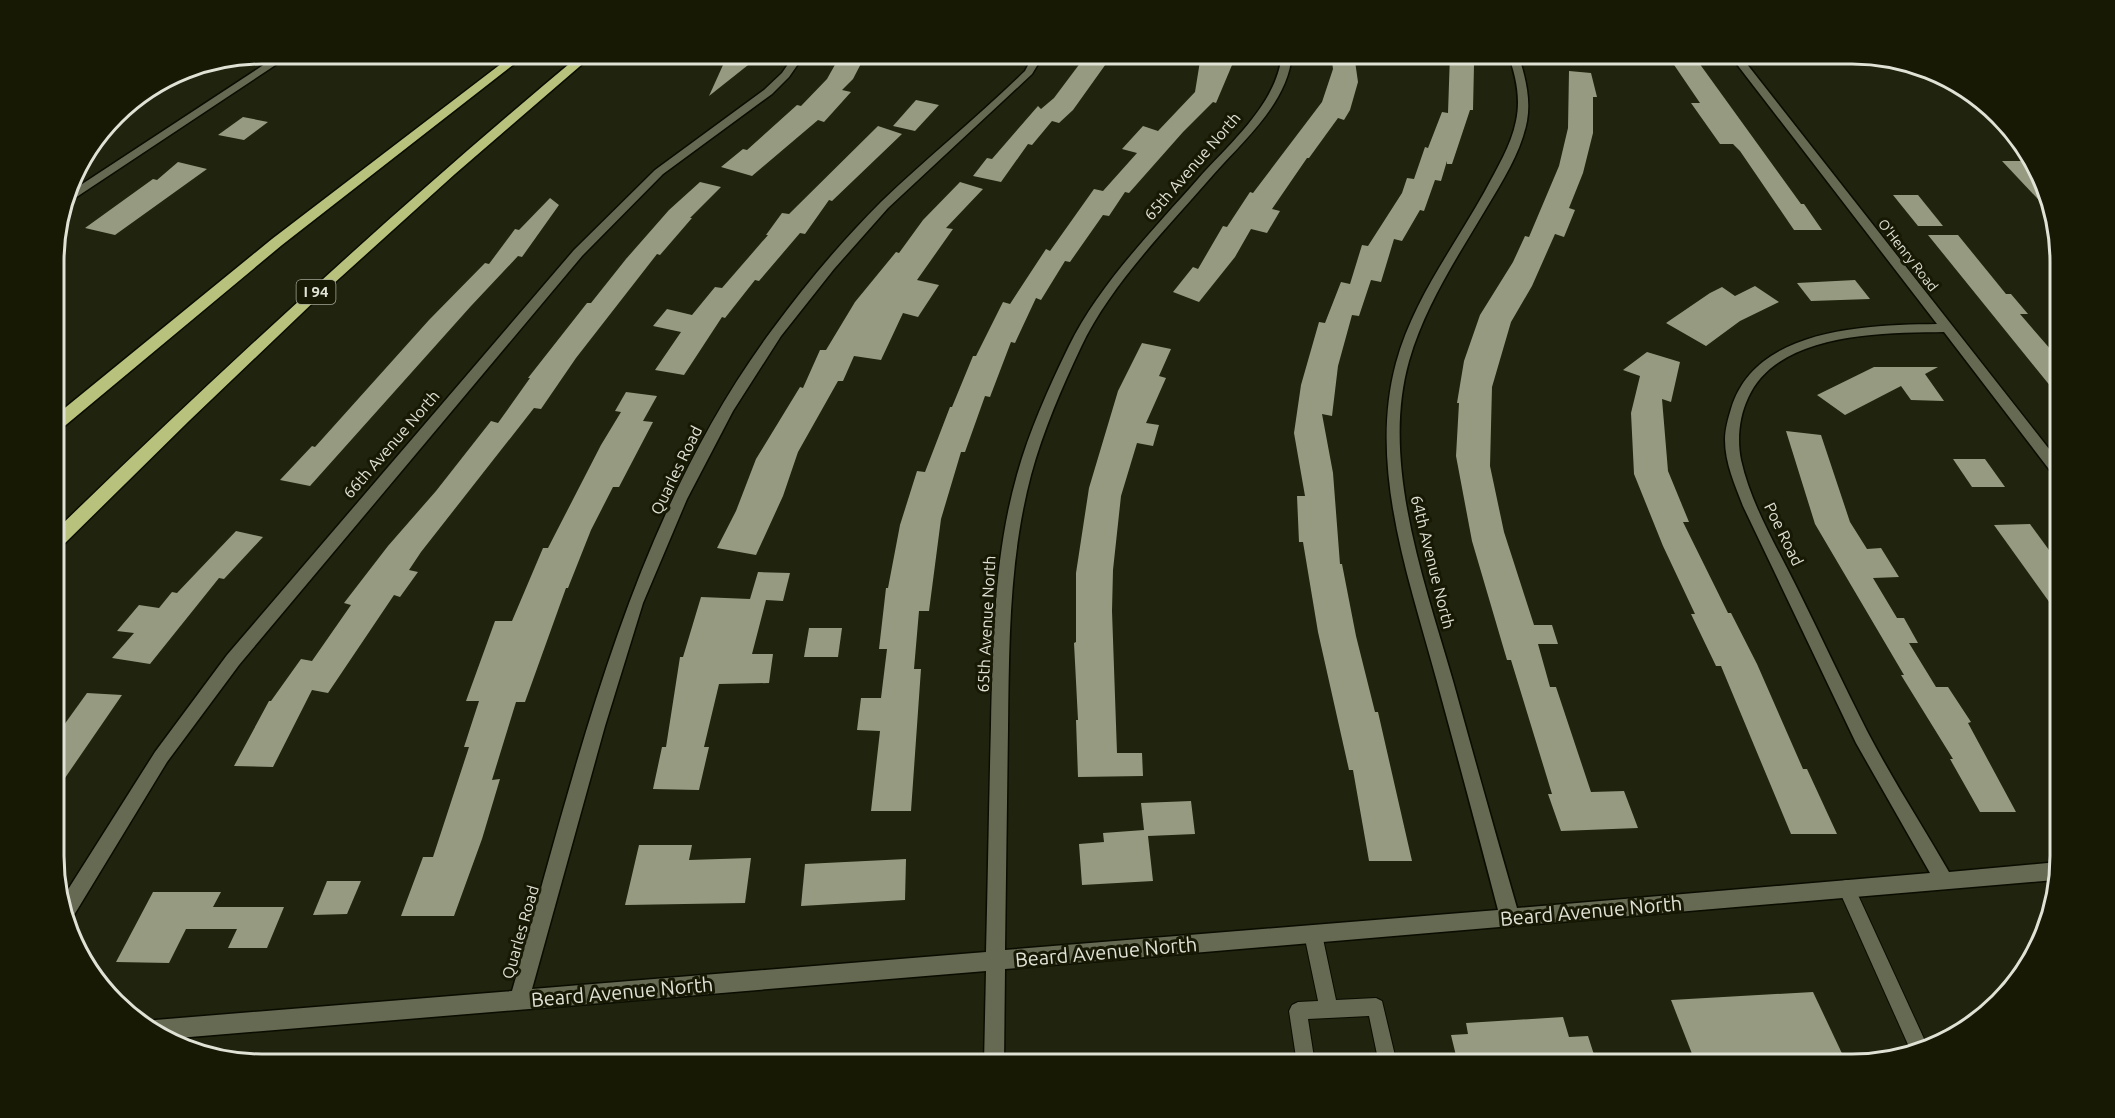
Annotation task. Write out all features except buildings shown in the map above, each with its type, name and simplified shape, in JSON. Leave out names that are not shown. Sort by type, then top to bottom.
[{"type":"highway","points":[[65,417],[277,242],[508,64]]},
{"type":"highway","name":"I 94","points":[[65,530],[353,258],[442,178],[576,64]]},
{"type":"street","points":[[78,191],[271,64]]},
{"type":"street","name":"66th Avenue North","points":[[70,904],[161,757],[233,660],[578,253],[659,172],[768,92],[786,75],[793,64]]},
{"type":"street","name":"Quarles Road","points":[[519,1000],[597,726],[635,603],[680,499],[726,410],[777,333],[830,266],[884,206],[1017,84],[1029,72],[1033,64]]},
{"type":"street","name":"65th Avenue North","points":[[994,1054],[1001,622],[1010,541],[1024,474],[1046,413],[1076,344],[1111,289],[1148,243],[1269,105],[1286,64]]},
{"type":"street","name":"64th Avenue North","points":[[1510,918],[1411,558],[1398,498],[1393,440],[1397,386],[1412,336],[1432,294],[1502,171],[1516,140],[1523,108],[1521,76],[1517,64]]},
{"type":"street","name":"O'Henry Road","points":[[1742,64],[2050,460]]},
{"type":"street","name":"Poe Road","points":[[1944,880],[1862,738],[1750,506],[1736,468],[1731,432],[1739,402],[1754,376],[1779,356],[1813,341],[1850,332],[1946,328]]},
{"type":"street","name":"Beard Avenue North","points":[[167,1029],[2049,872]]},
{"type":"lane","points":[[1846,888],[1917,1043]]},
{"type":"lane","points":[[1313,934],[1329,1009]]},
{"type":"lane","points":[[1304,1053],[1298,1011],[1376,1007],[1386,1053]]}]
